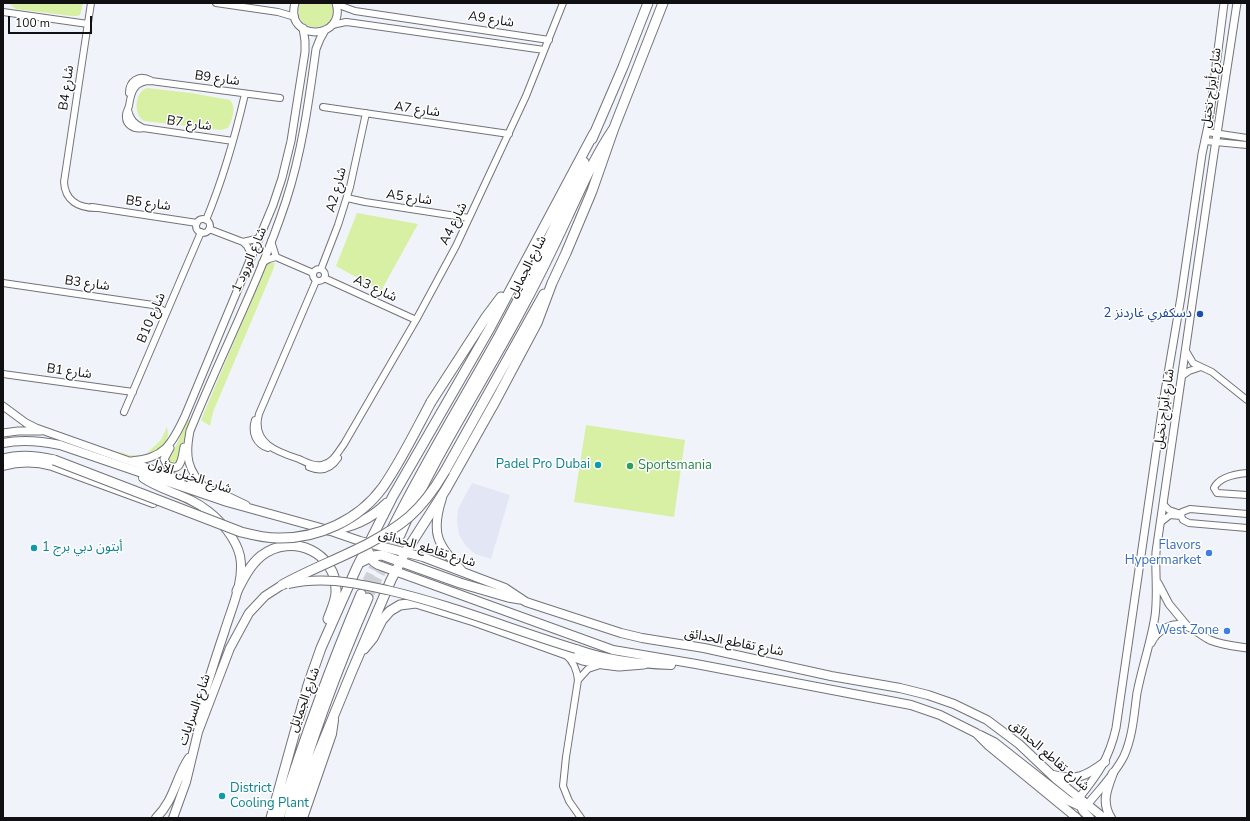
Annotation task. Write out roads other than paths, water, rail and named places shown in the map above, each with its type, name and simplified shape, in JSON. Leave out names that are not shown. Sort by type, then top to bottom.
[{"type":"main road","name":"شارع الجمايل","points":[[390,532],[429,458],[499,336],[529,278],[574,185],[648,3]]},
{"type":"main road","name":"شارع الجمايل","points":[[400,535],[427,477],[524,304],[559,236],[592,165],[614,128],[663,3]]},
{"type":"main road","points":[[295,818],[309,776],[395,571],[446,489],[540,317],[552,283],[582,216],[614,128]]},
{"type":"main road","points":[[271,818],[308,685],[327,636],[359,564],[393,496],[486,334],[594,133]]},
{"type":"main road","points":[[282,585],[385,534],[420,507],[445,471],[541,298],[552,283]]},
{"type":"main road","points":[[3,458],[25,455],[40,456],[54,460],[241,532],[277,538],[298,537],[320,532],[346,520],[360,511],[383,487],[431,402],[492,309],[511,287]]},
{"type":"main road","name":"شارع الخيل الأول","points":[[3,444],[26,440],[43,441],[60,445],[253,510],[370,543]]},
{"type":"main road","points":[[3,466],[25,462],[39,462],[225,529]]},
{"type":"main road","points":[[135,471],[152,483],[200,505],[218,520],[236,546],[240,556],[241,566],[237,592],[201,703],[198,717],[198,732]]},
{"type":"main road","points":[[446,489],[437,516],[436,532],[444,550],[462,572]]},
{"type":"main road","points":[[328,530],[339,529],[360,523],[382,509],[393,496]]},
{"type":"main road","name":"شارع تقاطع الحدائق","points":[[1077,818],[989,746],[976,733],[940,715],[906,704],[696,664],[635,655],[603,647],[378,565],[369,557],[370,543],[462,572],[506,588],[520,599],[572,618],[631,636],[704,648],[831,676],[900,688],[941,699],[966,709],[997,727],[1030,753],[1082,803],[1104,818]]},
{"type":"main road","points":[[237,592],[251,566],[261,556],[273,549],[286,545],[300,546],[313,551],[324,559],[332,569],[336,581],[336,594],[328,621],[327,636]]},
{"type":"main road","points":[[359,564],[369,557],[382,555],[460,583],[508,598],[520,599]]},
{"type":"main road","points":[[282,585],[324,579],[338,580],[367,586],[433,601],[610,659],[644,664]]},
{"type":"main road","name":"شارع السرايات","points":[[173,818],[186,782],[198,732],[230,648],[249,613],[265,596],[282,585]]},
{"type":"main road","name":"شارع الجمايل","points":[[279,818],[319,699],[339,646],[365,596],[304,764],[288,818]]},
{"type":"main road","points":[[359,654],[371,642],[382,620],[390,611],[400,605],[416,603],[474,621],[583,660],[603,664],[627,666],[644,664],[696,664]]},
{"type":"main road","points":[[304,818],[332,734],[334,718]]},
{"type":"main road","points":[[976,733],[989,738],[1064,797],[1082,803],[1090,818]]},
{"type":"main road","points":[[156,818],[169,802],[182,770],[192,755]]},
{"type":"main road","points":[[1051,774],[1067,778],[1078,778],[1105,762]]},
{"type":"main road","points":[[1111,818],[1106,810],[1105,798],[1107,789],[1114,774]]},
{"type":"street","name":"B4 شارع","points":[[91,3],[64,188],[69,198],[78,205],[96,208]]},
{"type":"street","points":[[216,3],[278,12],[295,18]]},
{"type":"street","points":[[295,3],[295,18],[303,28],[314,33],[325,30]]},
{"type":"street","points":[[332,25],[336,17],[336,3]]},
{"type":"street","name":"A9 شارع","points":[[336,3],[355,11],[549,40]]},
{"type":"street","name":"A4 شارع","points":[[316,281],[253,428],[255,437],[261,445],[275,450],[311,468],[322,470],[332,466],[339,456],[344,444],[443,271],[509,134],[526,96],[563,3]]},
{"type":"street","name":"شارع أبراج نخيل","points":[[1082,803],[1105,762],[1116,728],[1164,397],[1207,132],[1224,3]]},
{"type":"street","name":"شارع أبراج نخيل","points":[[1082,803],[1114,774],[1124,755],[1131,735],[1138,689],[1149,649],[1156,605],[1156,558],[1163,504],[1237,3]]},
{"type":"street","points":[[3,12],[88,24]]},
{"type":"street","name":"A9 شارع","points":[[332,25],[350,22],[544,50]]},
{"type":"street","name":"شارع الورود 1","points":[[206,488],[194,476],[188,460],[187,452],[190,431],[262,263],[286,200],[295,170],[306,115],[316,49],[325,30],[332,25]]},
{"type":"street","name":"شارع الورود 1","points":[[130,462],[153,457],[166,449],[171,443],[182,423],[260,238],[278,192],[291,141],[305,52],[303,28]]},
{"type":"street","name":"B9 شارع","points":[[142,128],[135,128],[128,124],[126,116],[130,96],[134,88],[139,84],[151,81],[280,98]]},
{"type":"street","points":[[206,220],[218,189],[233,141],[245,94]]},
{"type":"street","name":"A7 شارع","points":[[323,107],[509,134]]},
{"type":"street","name":"A2 شارع","points":[[321,269],[347,198],[366,113]]},
{"type":"street","name":"B7 شارع","points":[[142,128],[233,141]]},
{"type":"street","points":[[1207,132],[1247,138]]},
{"type":"street","points":[[1205,141],[1247,145]]},
{"type":"street","name":"A5 شارع","points":[[347,198],[469,218]]},
{"type":"street","name":"B5 شارع","points":[[96,208],[197,223]]},
{"type":"street","points":[[206,220],[200,220],[197,223],[197,229],[201,232],[206,232],[209,229]]},
{"type":"street","points":[[206,220],[209,223],[209,229]]},
{"type":"street","points":[[209,229],[243,242],[247,246],[252,256]]},
{"type":"street","name":"B10 شارع","points":[[124,412],[201,232]]},
{"type":"street","points":[[243,242],[260,238]]},
{"type":"street","points":[[271,241],[276,257]]},
{"type":"street","points":[[262,263],[276,257],[313,272]]},
{"type":"street","points":[[316,269],[321,269],[324,273],[324,278],[321,281],[316,281],[313,277],[313,272],[316,269]]},
{"type":"street","name":"A3 شارع","points":[[324,278],[416,320]]},
{"type":"street","name":"B3 شارع","points":[[3,283],[153,305],[166,313]]},
{"type":"street","points":[[1186,351],[1190,359],[1201,367],[1212,372],[1247,400]]},
{"type":"street","points":[[1182,376],[1189,370],[1201,367]]},
{"type":"street","name":"B1 شارع","points":[[3,374],[133,392]]},
{"type":"street","points":[[3,406],[26,423],[47,432],[206,488],[235,499],[253,510]]},
{"type":"street","points":[[182,423],[178,436],[165,456],[164,460],[167,466],[173,468],[181,462],[190,431]]},
{"type":"street","points":[[3,433],[26,431],[47,432]]},
{"type":"street","points":[[1247,473],[1237,474],[1222,480],[1216,484],[1214,488],[1217,493],[1247,495]]},
{"type":"street","points":[[1163,504],[1172,512],[1181,515],[1183,520],[1189,523],[1247,528]]},
{"type":"street","points":[[1161,522],[1170,515],[1181,515],[1187,509],[1247,514]]},
{"type":"street","points":[[1156,577],[1169,604],[1188,627],[1216,642],[1247,648]]},
{"type":"street","points":[[1149,649],[1155,636],[1165,628],[1178,625],[1188,627]]},
{"type":"street","points":[[564,654],[573,662],[578,680],[563,786],[568,801],[581,818]]},
{"type":"street","points":[[578,680],[588,669],[603,664]]},
{"type":"tunnel","points":[[361,594],[390,532]]},
{"type":"tunnel","points":[[368,598],[400,535]]},
{"type":"place","name":"دسكفري غاردنز 2","points":[[1200,314]]},
{"type":"place","name":"Padel Pro Dubai","points":[[598,465]]},
{"type":"place","name":"Sportsmania","points":[[630,466]]},
{"type":"place","name":"أبتون دبي برج 1","points":[[34,548]]},
{"type":"place","name":"Flavors Hypermarket","points":[[1209,553]]},
{"type":"place","name":"West Zone","points":[[1227,631]]},
{"type":"place","name":"District Cooling Plant","points":[[222,796]]}]
